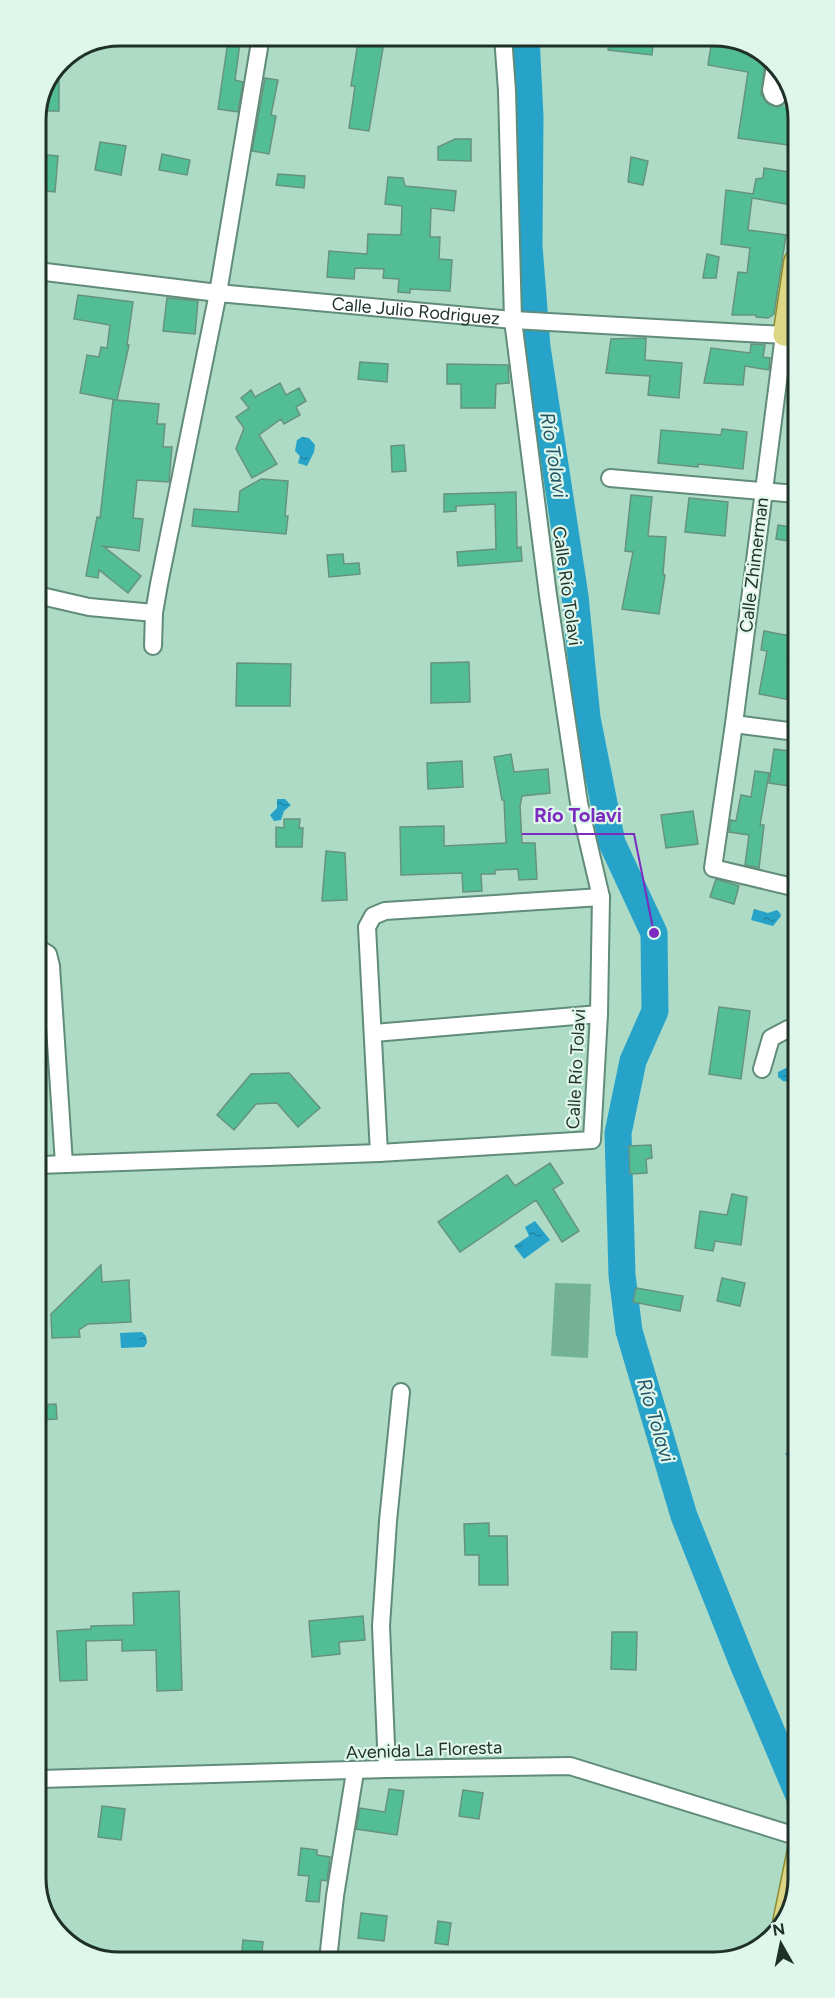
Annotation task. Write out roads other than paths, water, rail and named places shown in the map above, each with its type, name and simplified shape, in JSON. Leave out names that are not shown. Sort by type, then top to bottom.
[{"type":"street","points":[[153,646],[154,613],[218,292],[259,46]]},
{"type":"street","name":"Calle Río Tolavi","points":[[379,1153],[592,1140],[599,1014],[601,897],[577,791],[548,595],[520,320],[504,47]]},
{"type":"street","points":[[773,76],[771,90],[777,97]]},
{"type":"street","name":"Calle Julio Rodriguez","points":[[47,272],[218,292],[520,320],[788,336]]},
{"type":"street","name":"Calle Zhimerman","points":[[788,342],[764,490],[713,868],[788,886]]},
{"type":"street","points":[[610,478],[788,493]]},
{"type":"street","points":[[47,596],[89,607],[154,613]]},
{"type":"street","points":[[734,724],[788,731]]},
{"type":"street","points":[[46,1165],[379,1153],[367,927],[373,916],[385,911],[601,897]]},
{"type":"street","points":[[47,953],[51,966],[64,1164]]},
{"type":"street","points":[[374,1033],[599,1014]]},
{"type":"street","points":[[762,1069],[771,1038],[788,1029]]},
{"type":"street","points":[[387,1769],[381,1626],[388,1521],[401,1392]]},
{"type":"street","name":"Avenida La Floresta","points":[[46,1779],[570,1766],[788,1835]]},
{"type":"street","points":[[329,1951],[335,1896],[355,1772]]},
{"type":"water","points":[[302,437],[309,438],[315,445],[307,466],[298,463],[300,456],[295,451],[297,440]]},
{"type":"water","points":[[277,799],[285,799],[291,805],[284,811],[281,820],[274,821],[270,815],[277,808]]},
{"type":"water","points":[[754,909],[768,913],[777,910],[781,916],[773,926],[751,920]]},
{"type":"water","points":[[788,1067],[788,1082],[778,1077],[778,1072]]},
{"type":"water","points":[[535,1221],[550,1240],[524,1259],[514,1246],[529,1236],[525,1227]]},
{"type":"water","points":[[142,1332],[146,1336],[147,1343],[144,1347],[121,1348],[120,1333]]},
{"type":"waterway","name":"Río Tolavi","points":[[527,47],[530,117],[529,246],[537,347],[575,596],[587,718],[612,843],[654,933],[655,1011],[633,1061],[618,1133],[622,1275],[629,1331],[684,1516],[788,1770]]},
{"type":"tunnel","points":[[777,97],[785,98]]},
{"type":"place","name":"Río Tolavi","points":[[654,933]]}]
